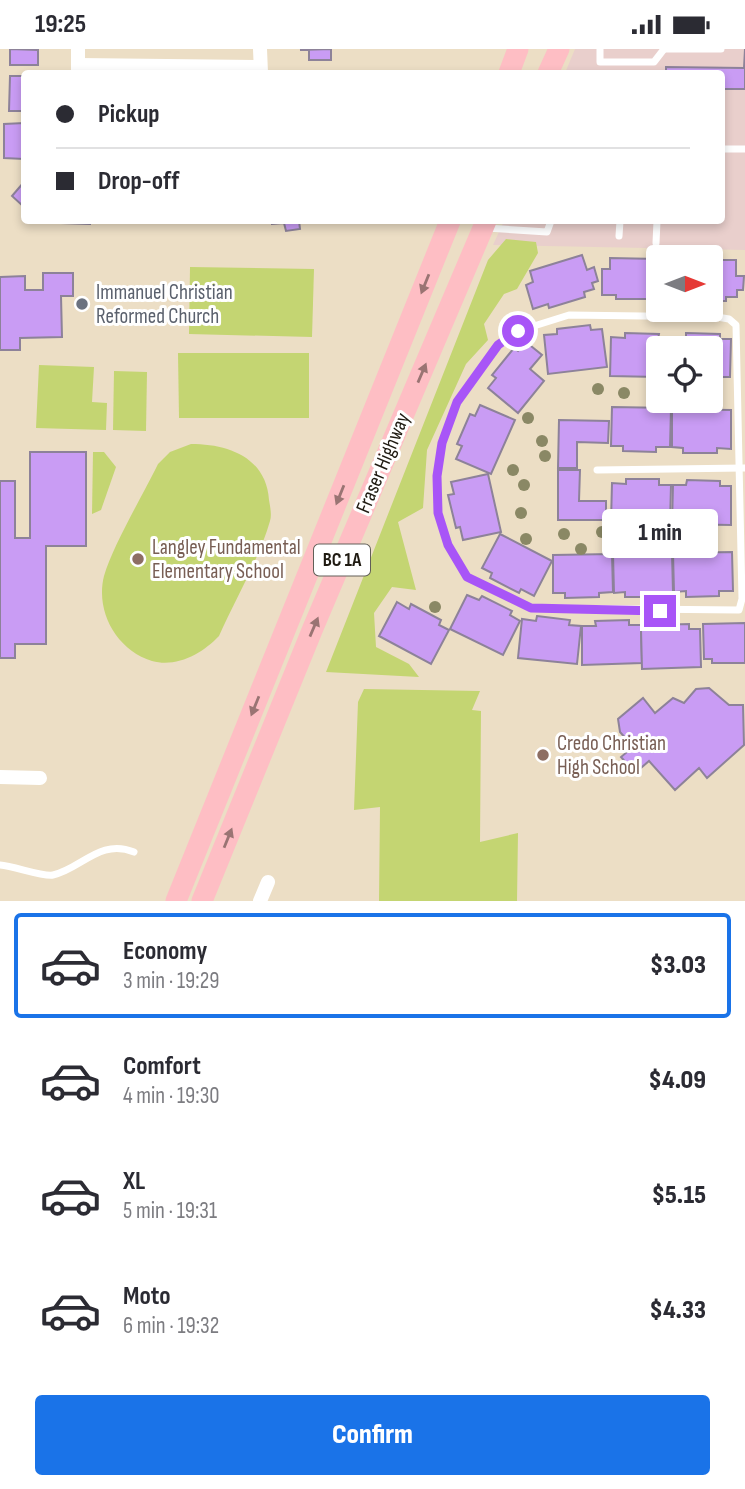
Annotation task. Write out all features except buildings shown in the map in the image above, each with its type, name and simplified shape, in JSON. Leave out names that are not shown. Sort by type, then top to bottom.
[{"type":"main road","points":[[510,70],[518,49]]},
{"type":"main road","points":[[549,70],[559,49]]},
{"type":"main road","name":"Fraser Highway","points":[[176,901],[449,224]]},
{"type":"main road","name":"Fraser Highway","points":[[202,901],[313,628],[485,224]]},
{"type":"street","points":[[78,49],[78,69],[260,70],[260,49]]},
{"type":"street","points":[[0,777],[40,778]]},
{"type":"street","points":[[260,901],[268,882]]},
{"type":"lane","points":[[600,49],[600,62],[654,62],[664,49],[722,49]]},
{"type":"lane","points":[[725,149],[745,149]]},
{"type":"lane","points":[[485,224],[547,232],[550,224]]},
{"type":"lane","points":[[620,224],[620,236]]},
{"type":"lane","points":[[656,243],[657,224]]},
{"type":"lane","points":[[569,315],[729,319],[736,325],[739,338],[743,468],[742,599],[739,610],[727,612],[531,608],[467,577],[448,545],[438,513],[437,476],[442,443],[457,402],[498,345],[518,331],[569,315]]},
{"type":"lane","points":[[597,470],[743,468]]},
{"type":"lane","points":[[0,866],[52,876],[101,851],[126,848],[134,852]]},
{"type":"shaded area","points":[[575,49],[745,49],[745,250],[723,250],[723,245],[646,245],[646,248],[493,245],[503,224],[725,224],[725,70],[566,70]]},
{"type":"green space","points":[[506,239],[536,242],[538,253],[517,289],[504,294],[484,324],[488,340],[466,364],[427,450],[423,508],[398,522],[416,590],[392,587],[374,613],[376,647],[409,664],[419,677],[326,672],[488,260]]},
{"type":"green space","points":[[190,267],[314,269],[312,337],[189,334]]},
{"type":"green space","points":[[178,353],[309,353],[309,418],[179,418]]},
{"type":"green space","points":[[39,365],[94,367],[92,402],[107,403],[106,430],[36,428]]},
{"type":"green space","points":[[114,371],[147,372],[146,431],[113,430]]},
{"type":"green space","points":[[191,444],[231,450],[253,463],[266,485],[271,519],[219,636],[189,657],[161,663],[140,656],[119,639],[106,616],[102,590],[104,576],[114,550],[158,464],[170,452]]},
{"type":"green space","points":[[93,452],[104,452],[116,467],[101,510],[92,514]]},
{"type":"green space","points":[[364,689],[480,691],[472,710],[481,711],[480,842],[518,833],[517,901],[379,901],[380,807],[354,810],[358,702]]},
{"type":"place","name":"Immanuel Christian Reformed Church","points":[[82,304]]},
{"type":"place","name":"Langley Fundamental Elementary School","points":[[138,559]]},
{"type":"place","name":"Credo Christian High School","points":[[543,755]]},
{"type":"route","points":[[518,331],[498,345],[457,402],[442,443],[437,476],[438,513],[448,545],[467,577],[531,608],[660,611]]}]
